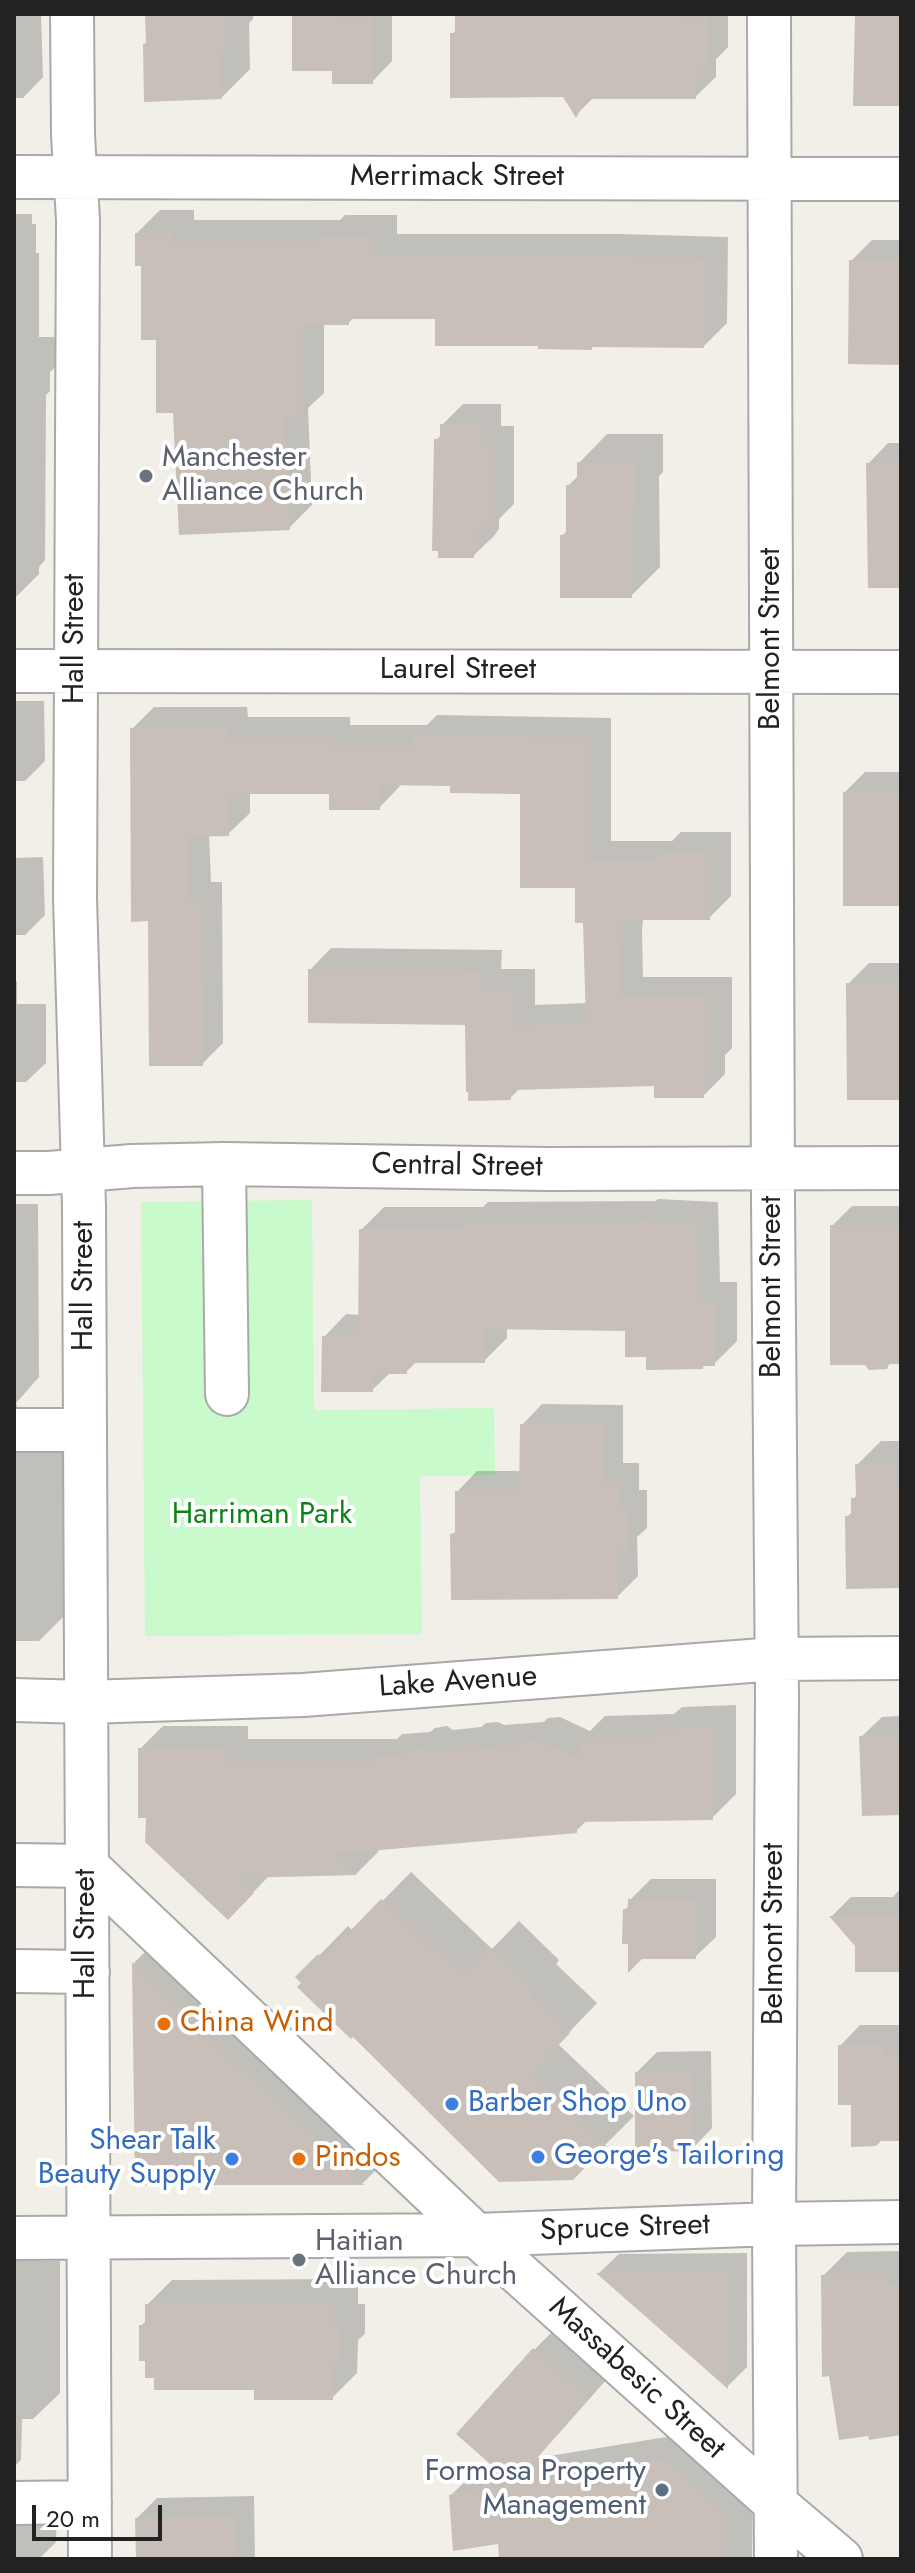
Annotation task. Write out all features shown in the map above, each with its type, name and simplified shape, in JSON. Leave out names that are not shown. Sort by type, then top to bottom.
[{"type":"street","name":"Hall Street","points":[[72,14],[78,220],[75,898],[84,1169],[90,2559]]},
{"type":"street","name":"Belmont Street","points":[[769,14],[776,1659],[776,2559]]},
{"type":"street","name":"Merrimack Street","points":[[14,177],[901,179]]},
{"type":"street","name":"Laurel Street","points":[[14,671],[901,672]]},
{"type":"street","name":"Central Street","points":[[14,1173],[224,1164],[547,1169],[901,1168]]},
{"type":"street","points":[[224,1164],[227,1394]]},
{"type":"street","points":[[14,1430],[85,1430]]},
{"type":"street","name":"Lake Avenue","points":[[14,1700],[86,1702],[303,1695],[776,1659],[901,1658]]},
{"type":"street","points":[[14,1865],[87,1866]]},
{"type":"street","name":"Massabesic Street","points":[[87,1866],[476,2235],[841,2559]]},
{"type":"street","points":[[14,1971],[88,1972]]},
{"type":"street","name":"Spruce Street","points":[[14,2238],[476,2235],[901,2222]]},
{"type":"street","points":[[14,2503],[90,2502]]},
{"type":"green space","name":"Harriman Park","points":[[312,1200],[314,1410],[494,1408],[495,1475],[420,1476],[422,1634],[145,1636],[141,1202]]},
{"type":"building","points":[[145,14],[224,14],[222,99],[144,102]]},
{"type":"building","points":[[292,14],[373,17],[373,84],[332,84],[332,71],[292,71]]},
{"type":"building","points":[[455,14],[680,14],[680,17],[708,17],[708,69],[699,69],[699,74],[696,74],[696,99],[586,99],[576,118],[563,97],[450,98],[450,33],[455,33]]},
{"type":"building","points":[[855,14],[901,14],[901,106],[853,106]]},
{"type":"building","points":[[135,233],[171,233],[171,242],[320,242],[320,237],[375,237],[375,256],[705,259],[704,348],[592,347],[592,350],[538,349],[538,346],[435,346],[435,319],[349,319],[349,325],[302,325],[302,417],[285,417],[290,530],[179,535],[173,413],[156,413],[156,340],[141,340],[141,266],[135,266]]},
{"type":"building","points":[[849,260],[901,260],[901,365],[848,364]]},
{"type":"building","points":[[440,424],[482,424],[482,446],[495,446],[495,526],[479,526],[479,551],[474,551],[474,558],[438,558],[438,551],[432,551],[434,439],[440,439]]},
{"type":"building","points":[[577,462],[635,462],[635,503],[631,503],[632,598],[560,598],[560,535],[566,535],[566,485],[577,485]]},
{"type":"building","points":[[901,462],[901,588],[868,588],[866,463]]},
{"type":"building","points":[[130,728],[226,728],[227,738],[329,738],[329,746],[413,746],[413,735],[590,738],[590,861],[657,861],[657,853],[710,853],[710,920],[623,920],[621,955],[622,997],[711,997],[711,1071],[704,1071],[704,1098],[654,1098],[654,1086],[514,1090],[511,1091],[511,1100],[468,1101],[465,1025],[308,1023],[308,969],[481,971],[480,990],[514,990],[514,1026],[586,1023],[583,923],[575,923],[575,888],[520,888],[520,794],[450,793],[450,786],[380,785],[380,810],[329,810],[329,794],[229,794],[229,836],[188,837],[190,902],[201,902],[203,1066],[149,1066],[148,921],[131,922]]},
{"type":"building","points":[[843,792],[901,792],[901,906],[843,906]]},
{"type":"building","points":[[846,983],[901,983],[901,1100],[847,1100]]},
{"type":"building","points":[[634,1221],[696,1224],[698,1304],[715,1304],[715,1366],[646,1370],[646,1357],[625,1357],[625,1331],[485,1329],[485,1363],[407,1363],[407,1374],[374,1374],[373,1392],[321,1392],[322,1336],[358,1337],[359,1229],[464,1229],[464,1224]]},
{"type":"building","points":[[830,1225],[901,1225],[901,1364],[869,1370],[865,1365],[830,1365]]},
{"type":"building","points":[[520,1424],[604,1425],[604,1482],[619,1482],[619,1510],[628,1510],[628,1550],[618,1550],[618,1599],[451,1600],[450,1534],[455,1533],[455,1491],[519,1490]]},
{"type":"building","points":[[895,1463],[896,1488],[901,1488],[901,1588],[846,1589],[845,1516],[851,1516],[851,1498],[856,1498],[855,1464]]},
{"type":"building","points":[[713,1728],[713,1820],[576,1822],[577,1833],[334,1854],[357,1875],[238,1878],[254,1893],[228,1920],[145,1842],[146,1818],[138,1818],[138,1748],[225,1749],[225,1762],[377,1762],[376,1757],[404,1755],[422,1749],[429,1753],[456,1750],[460,1746],[518,1745],[523,1741],[536,1740],[579,1759],[579,1739],[656,1737],[656,1730]]},
{"type":"building","points":[[901,1735],[901,1815],[862,1816],[859,1736]]},
{"type":"building","points":[[381,1899],[462,1976],[489,1948],[532,1990],[529,1994],[570,2033],[531,2074],[606,2146],[573,2180],[499,2182],[353,2037],[351,2039],[297,1987],[301,1983],[295,1977],[318,1954],[323,1959]]},
{"type":"building","points":[[628,1899],[696,1899],[696,1959],[642,1959],[628,1973],[628,1944],[622,1944],[623,1909],[628,1909]]},
{"type":"building","points":[[829,1916],[901,1916],[901,1972],[855,1972],[855,1946]]},
{"type":"building","points":[[132,1962],[322,2148],[364,2185],[135,2185]]},
{"type":"building","points":[[838,2045],[885,2045],[885,2056],[901,2056],[901,2141],[851,2147],[851,2105],[838,2105]]},
{"type":"building","points":[[692,2071],[693,2151],[635,2152],[635,2072]]},
{"type":"building","points":[[727,2272],[728,2389],[596,2273]]},
{"type":"building","points":[[887,2274],[887,2285],[901,2285],[901,2435],[869,2440],[868,2436],[839,2440],[829,2376],[822,2377],[821,2275]]},
{"type":"building","points":[[334,2303],[334,2328],[340,2328],[340,2361],[334,2361],[333,2400],[254,2400],[254,2390],[154,2390],[154,2378],[145,2378],[145,2361],[139,2361],[139,2325],[145,2325],[145,2304]]},
{"type":"building","points":[[533,2348],[589,2399],[513,2484],[456,2434]]},
{"type":"building","points":[[663,2459],[727,2515],[726,2559],[499,2559],[498,2544],[453,2551],[449,2495]]},
{"type":"building","points":[[235,2515],[236,2559],[136,2559],[135,2518]]},
{"type":"place","name":"Manchester Alliance Church","points":[[146,476]]},
{"type":"place","name":"China Wind","points":[[164,2024]]},
{"type":"place","name":"Barber Shop Uno","points":[[452,2104]]},
{"type":"place","name":"George's Tailoring","points":[[538,2157]]},
{"type":"place","name":"Shear Talk Beauty Supply","points":[[232,2159]]},
{"type":"place","name":"Pindos","points":[[299,2159]]},
{"type":"place","name":"Haitian Alliance Church","points":[[299,2260]]},
{"type":"place","name":"Formosa Property Management","points":[[662,2490]]}]
